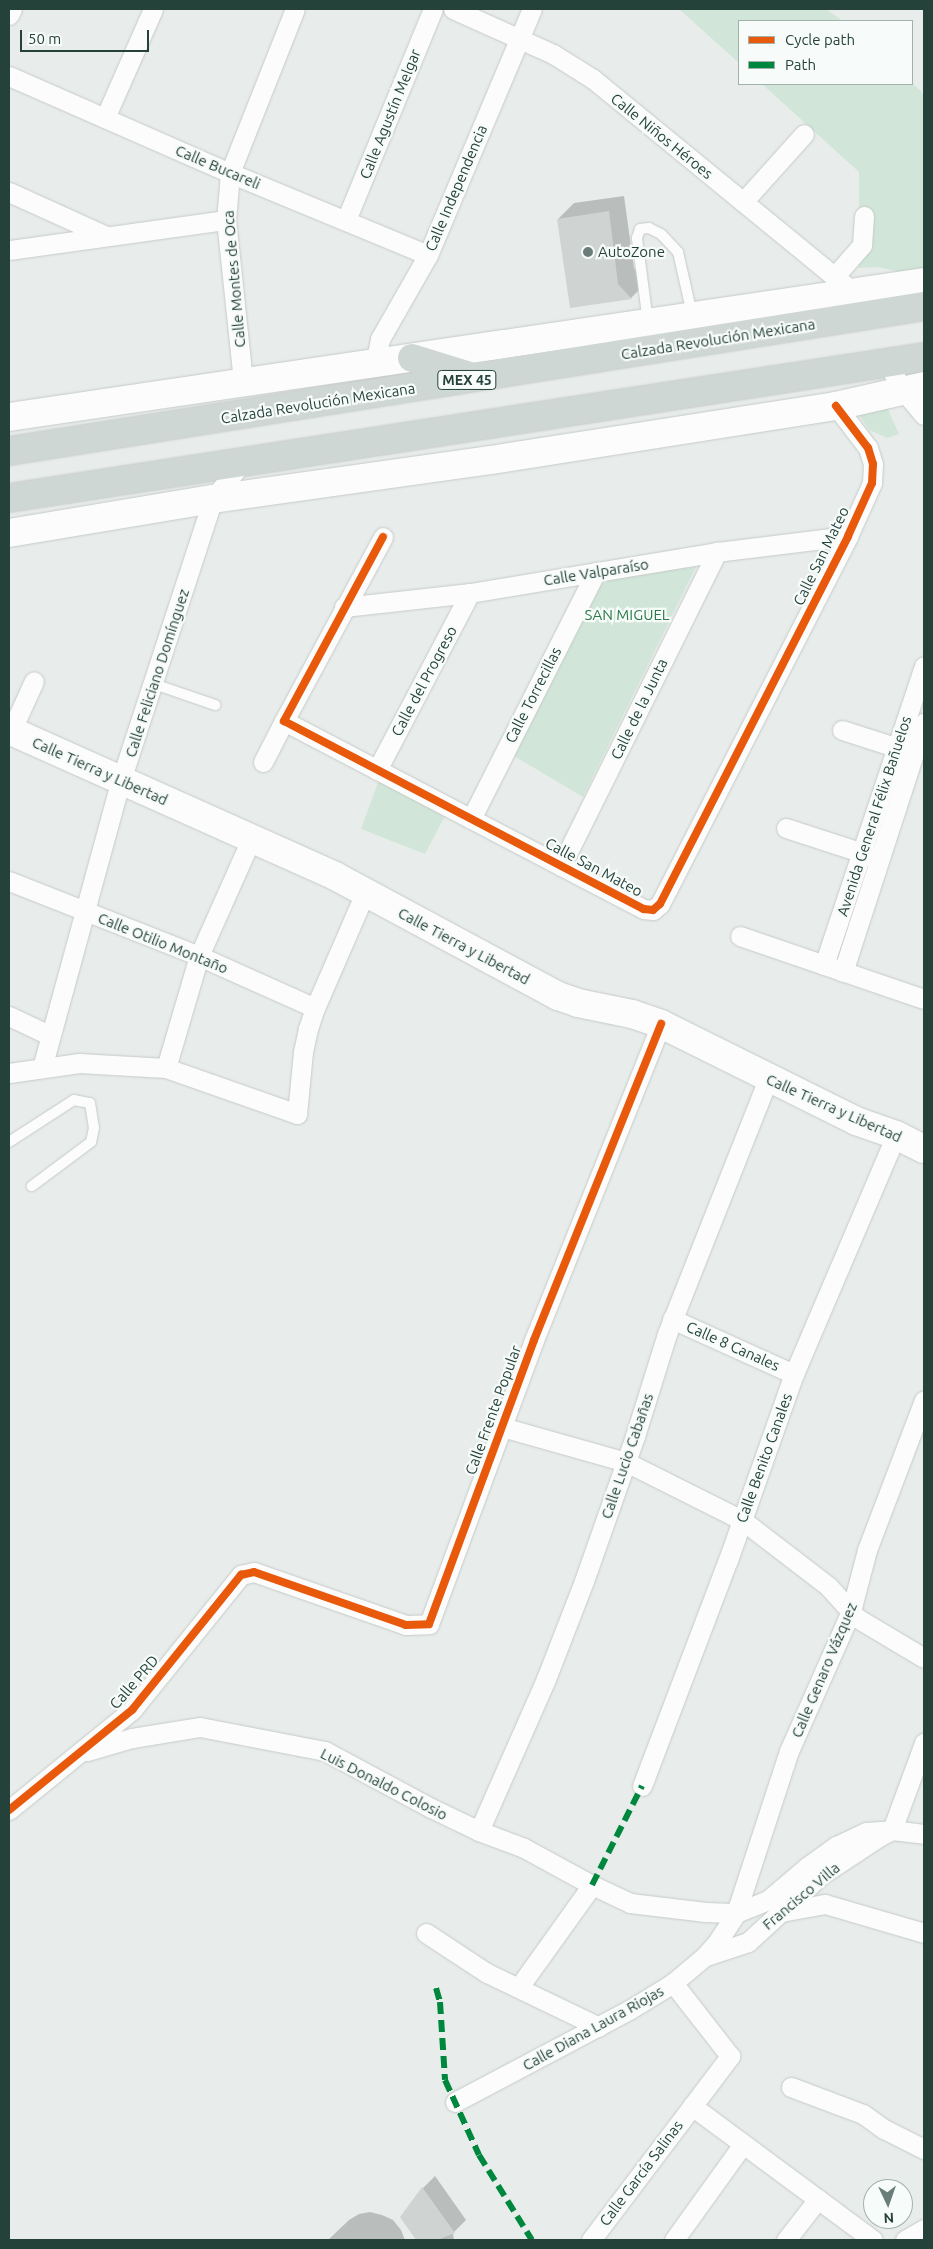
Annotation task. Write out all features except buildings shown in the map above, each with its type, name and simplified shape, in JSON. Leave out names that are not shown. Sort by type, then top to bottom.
[{"type":"main road","name":"Calzada Revolución Mexicana","points":[[9,451],[924,306]]},
{"type":"main road","points":[[412,358],[478,378]]},
{"type":"main road","points":[[9,498],[906,360]]},
{"type":"street","points":[[9,15],[12,9]]},
{"type":"street","points":[[105,118],[153,9]]},
{"type":"street","name":"Calle Montes de Oca","points":[[243,381],[226,220],[230,173],[295,9]]},
{"type":"street","name":"Calle Agustín Melgar","points":[[346,220],[433,9]]},
{"type":"street","name":"Calle Niños Héroes","points":[[453,9],[553,54],[593,79],[843,284]]},
{"type":"street","name":"Calle Independencia","points":[[375,363],[380,339],[428,255],[532,9]]},
{"type":"street","name":"Calle Bucareli","points":[[9,76],[230,173],[428,255]]},
{"type":"street","points":[[743,202],[804,134]]},
{"type":"street","points":[[9,192],[106,236]]},
{"type":"street","points":[[843,284],[862,245],[864,216]]},
{"type":"street","points":[[9,250],[226,220]]},
{"type":"street","points":[[9,417],[692,316],[843,284],[924,282]]},
{"type":"street","points":[[906,360],[918,388],[924,415]]},
{"type":"street","points":[[9,533],[213,499],[492,460],[836,406],[918,388]]},
{"type":"street","name":"Calle San Mateo","points":[[284,721],[644,909],[653,910],[660,904],[848,536],[872,483],[873,464],[868,448],[836,406]]},
{"type":"street","name":"Calle Feliciano Domínguez","points":[[42,1068],[49,1035],[121,780],[213,499],[242,461]]},
{"type":"street","name":"Calle Valparaíso","points":[[344,606],[470,593],[717,552],[848,536]]},
{"type":"street","points":[[263,762],[344,606],[384,537]]},
{"type":"street","name":"Calle de la Junta","points":[[561,866],[717,552]]},
{"type":"street","name":"Calle Torrecillas","points":[[471,819],[596,572]]},
{"type":"street","name":"Calle del Progreso","points":[[377,770],[470,593]]},
{"type":"street","name":"Avenida General Félix Bañuelos","points":[[912,752],[924,666]]},
{"type":"street","points":[[9,732],[34,681]]},
{"type":"street","name":"Avenida General Félix Bañuelos","points":[[824,965],[872,856],[924,723]]},
{"type":"street","points":[[842,730],[912,752]]},
{"type":"street","name":"Calle Tierra y Libertad","points":[[9,732],[335,876],[558,996],[578,1003],[632,1014],[661,1024],[768,1079],[856,1121],[896,1135],[924,1149]]},
{"type":"street","points":[[786,828],[872,856]]},
{"type":"street","points":[[166,1068],[199,956],[251,839]]},
{"type":"street","name":"Avenida General Félix Bañuelos","points":[[843,972],[872,856]]},
{"type":"street","name":"Calle Otilio Montaño","points":[[9,882],[199,956],[315,1008]]},
{"type":"street","points":[[9,1073],[79,1063],[166,1068],[297,1114],[303,1052],[315,1008],[366,893]]},
{"type":"street","points":[[740,936],[924,999]]},
{"type":"street","points":[[9,1016],[49,1035]]},
{"type":"street","name":"Calle Frente Popular","points":[[241,1574],[254,1572],[406,1625],[429,1624],[502,1427],[661,1024]]},
{"type":"street","name":"Calle Lucio Cabañas","points":[[479,1831],[546,1679],[626,1462],[672,1319],[768,1079]]},
{"type":"street","name":"Calle Benito Canales","points":[[642,1786],[742,1520],[794,1374],[896,1135]]},
{"type":"street","name":"Calle 8 Canales","points":[[672,1319],[794,1374]]},
{"type":"street","name":"Calle Genaro Vázquez","points":[[736,1913],[789,1751],[851,1611],[867,1550],[924,1400]]},
{"type":"street","points":[[502,1427],[626,1462],[742,1520],[828,1586],[858,1618],[924,1658]]},
{"type":"street","name":"Calle PRD","points":[[9,1810],[132,1710],[241,1574]]},
{"type":"street","name":"Luis Donaldo Colosio","points":[[81,1753],[132,1738],[200,1727],[325,1751],[431,1808],[479,1831],[524,1848],[592,1885],[630,1903],[705,1912],[736,1913]]},
{"type":"street","points":[[892,1830],[924,1743]]},
{"type":"street","points":[[736,1913],[768,1900],[807,1867],[836,1846],[866,1832],[892,1830],[924,1834]]},
{"type":"street","name":"Francisco Villa","points":[[705,1956],[748,1942],[821,1875],[892,1830]]},
{"type":"street","points":[[520,1987],[592,1885]]},
{"type":"street","points":[[781,1912],[825,1904],[924,1933]]},
{"type":"street","name":"Calle Diana Laura Riojas","points":[[455,2102],[599,2027],[673,1983],[705,1956],[736,1913]]},
{"type":"street","points":[[426,1933],[487,1973],[520,1987],[599,2027]]},
{"type":"street","name":"Calle García Salinas","points":[[591,2240],[730,2056],[673,1983]]},
{"type":"street","points":[[792,2087],[863,2114],[884,2129],[924,2149]]},
{"type":"street","points":[[692,2106],[873,2240]]},
{"type":"street","points":[[674,2240],[743,2144]]},
{"type":"street","points":[[786,2240],[818,2199]]},
{"type":"street","points":[[905,2240],[924,2229]]},
{"type":"lane","points":[[648,322],[637,238],[640,230],[649,228],[662,234],[678,252],[692,316]]},
{"type":"lane","points":[[154,684],[215,705]]},
{"type":"lane","points":[[9,1142],[74,1100],[90,1103],[94,1128],[91,1142],[32,1186]]},
{"type":"green space","points":[[679,9],[826,9],[842,20],[738,20],[738,62]]},
{"type":"green space","points":[[913,84],[922,92],[924,98],[924,274],[912,274],[877,267],[859,268],[859,172],[763,85]]},
{"type":"green space","points":[[886,405],[899,434],[887,438],[869,430],[858,413]]},
{"type":"green space","name":"SAN MIGUEL","points":[[696,567],[583,797],[514,756],[602,575]]},
{"type":"green space","points":[[380,777],[446,814],[425,854],[361,829]]},
{"type":"marked path","points":[[592,1885],[642,1786]]},
{"type":"marked path","points":[[436,1988],[440,2002],[445,2080],[479,2155],[532,2240]]},
{"type":"cycle path","points":[[383,537],[284,721],[644,909],[653,910],[660,904],[848,536],[872,483],[873,464],[868,448],[836,406]]},
{"type":"cycle path","points":[[9,1810],[132,1710],[241,1575],[254,1572],[406,1625],[429,1624],[534,1340],[661,1024]]},
{"type":"place","name":"AutoZone","points":[[588,252]]}]
